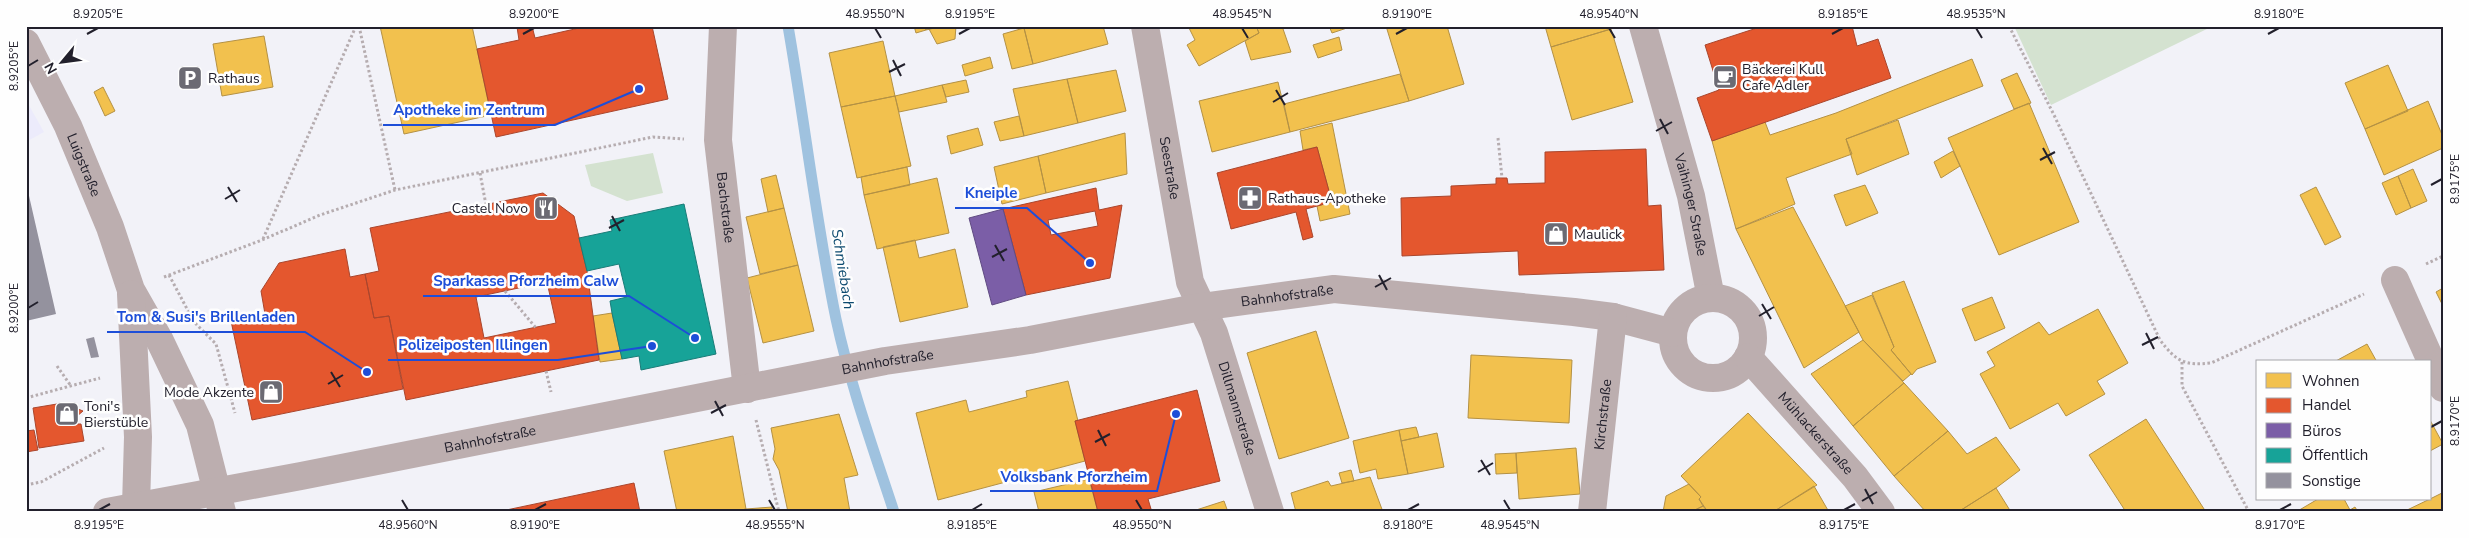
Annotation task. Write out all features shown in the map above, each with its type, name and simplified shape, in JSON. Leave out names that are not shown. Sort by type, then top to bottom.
[{"type":"street","name":"Bachstraße","points":[[723,26],[718,140],[747,389]]},
{"type":"street","name":"Seestraße","points":[[1145,26],[1190,282],[1202,307]]},
{"type":"street","name":"Vaihinger Straße","points":[[1643,26],[1691,196],[1711,298]]},
{"type":"street","name":"Luigstraße","points":[[26,43],[68,126],[106,217],[131,290],[160,341],[200,425],[220,502]]},
{"type":"street","points":[[2395,280],[2431,360]]},
{"type":"street","name":"Bahnhofstraße","points":[[107,512],[220,502],[885,361],[1030,340],[1202,307],[1334,289],[1613,317],[1673,333]]},
{"type":"street","name":"Luigstraße","points":[[131,290],[138,437],[137,509]]},
{"type":"street","points":[[1711,298],[1724,299],[1738,306],[1748,318],[1753,333],[1752,349],[1744,363],[1733,374],[1718,378],[1702,377],[1687,370],[1677,358],[1672,343],[1673,333],[1681,313],[1692,302],[1711,298]]},
{"type":"street","name":"Dillmannstraße","points":[[1202,307],[1214,333],[1270,512]]},
{"type":"street","name":"Kirchstraße","points":[[1592,512],[1613,317]]},
{"type":"street","name":"Mühlackerstraße","points":[[1748,357],[1856,477],[1881,512]]},
{"type":"street","points":[[2432,363],[2443,388]]},
{"type":"path","points":[[358,26],[395,190]]},
{"type":"path","points":[[262,240],[358,26]]},
{"type":"path","points":[[2009,26],[2054,115],[2160,340],[2171,354],[2182,362],[2196,365],[2211,363],[2395,280]]},
{"type":"path","points":[[131,290],[262,240],[320,215],[395,190],[653,137],[718,140]]},
{"type":"path","points":[[1498,138],[1502,178]]},
{"type":"path","points":[[480,173],[486,205]]},
{"type":"path","points":[[169,275],[194,322],[216,344],[235,416],[200,425]]},
{"type":"path","points":[[505,291],[536,328]]},
{"type":"path","points":[[2182,362],[2182,386],[2249,512]]},
{"type":"path","points":[[57,366],[72,386]]},
{"type":"path","points":[[26,397],[135,369]]},
{"type":"path","points":[[747,389],[780,512]]},
{"type":"shaded area","points":[[26,100],[44,132],[26,142]]},
{"type":"green space","points":[[2014,26],[2213,26],[2051,105]]},
{"type":"green space","points":[[653,153],[663,193],[627,201],[591,186],[585,165]]},
{"type":"building: Wohnen","points":[[380,26],[472,26],[491,115],[404,134]]},
{"type":"building: Wohnen","points":[[914,26],[925,26],[926,30],[916,33]]},
{"type":"building: Wohnen","points":[[925,26],[943,26],[926,30]]},
{"type":"building: Wohnen","points":[[956,26],[955,39],[937,44],[929,29]]},
{"type":"building: Wohnen","points":[[1030,26],[1103,26],[1108,44],[1033,64],[1024,28]]},
{"type":"building: Wohnen","points":[[1188,26],[1256,26],[1259,33],[1199,66],[1187,45],[1195,40]]},
{"type":"building: Wohnen","points":[[1256,26],[1282,26],[1291,52],[1251,60],[1245,41],[1259,33]]},
{"type":"building: Wohnen","points":[[1329,26],[1353,26],[1332,33]]},
{"type":"building: Wohnen","points":[[1386,26],[1447,26],[1464,84],[1409,101]]},
{"type":"building: Wohnen","points":[[1545,26],[1610,26],[1611,29],[1551,47]]},
{"type":"building: Wohnen","points":[[1024,28],[1033,64],[1012,69],[1003,34]]},
{"type":"building: Wohnen","points":[[1611,29],[1633,102],[1572,120],[1551,47]]},
{"type":"building: Wohnen","points":[[264,36],[273,87],[222,96],[213,44]]},
{"type":"building: Wohnen","points":[[1339,37],[1342,50],[1318,58],[1313,45]]},
{"type":"building: Wohnen","points":[[883,41],[895,96],[841,107],[829,53]]},
{"type":"building: Wohnen","points":[[990,57],[993,68],[965,76],[962,65]]},
{"type":"building: Wohnen","points":[[1972,59],[1983,86],[1846,139],[1852,154],[1786,178],[1795,204],[1736,229],[1712,141],[1765,122],[1770,135],[1836,113]]},
{"type":"building: Wohnen","points":[[2388,65],[2408,111],[2365,129],[2345,83]]},
{"type":"building: Wohnen","points":[[1116,70],[1126,111],[1078,123],[1067,79]]},
{"type":"building: Wohnen","points":[[2017,73],[2031,103],[2014,109],[2001,80]]},
{"type":"building: Wohnen","points":[[1400,74],[1409,101],[1290,132],[1284,104]]},
{"type":"building: Wohnen","points":[[1067,79],[1078,123],[1024,136],[1013,89]]},
{"type":"building: Wohnen","points":[[966,80],[969,92],[946,97],[942,85]]},
{"type":"building: Wohnen","points":[[1278,82],[1290,132],[1212,152],[1199,101]]},
{"type":"building: Wohnen","points":[[942,85],[947,102],[899,112],[895,96]]},
{"type":"building: Wohnen","points":[[103,87],[115,111],[105,116],[94,92]]},
{"type":"building: Wohnen","points":[[895,96],[911,166],[857,178],[841,107]]},
{"type":"building: Wohnen","points":[[2428,101],[2443,137],[2443,148],[2384,175],[2365,129]]},
{"type":"building: Wohnen","points":[[2029,103],[2079,222],[1999,255],[1948,138]]},
{"type":"building: Wohnen","points":[[1019,116],[1024,136],[1000,141],[994,122]]},
{"type":"building: Wohnen","points":[[1898,120],[1909,154],[1857,175],[1846,139]]},
{"type":"building: Wohnen","points":[[1332,123],[1350,214],[1320,221],[1317,206],[1332,202],[1317,147],[1303,150],[1300,131]]},
{"type":"building: Wohnen","points":[[978,128],[983,145],[951,154],[947,136]]},
{"type":"building: Wohnen","points":[[1125,133],[1127,174],[1046,193],[1038,156]]},
{"type":"building: Wohnen","points":[[1953,151],[1960,166],[1941,178],[1934,162]]},
{"type":"building: Wohnen","points":[[1038,156],[1046,193],[1002,204],[994,167]]},
{"type":"building: Wohnen","points":[[907,167],[910,185],[864,195],[861,177]]},
{"type":"building: Wohnen","points":[[2413,169],[2427,201],[2411,208],[2398,176]]},
{"type":"building: Wohnen","points":[[776,175],[784,208],[768,212],[761,179]]},
{"type":"building: Wohnen","points":[[2398,176],[2411,208],[2396,215],[2382,183]]},
{"type":"building: Wohnen","points":[[937,178],[949,233],[877,249],[864,195]]},
{"type":"building: Wohnen","points":[[1865,185],[1878,213],[1846,226],[1834,195]]},
{"type":"building: Wohnen","points":[[2316,187],[2341,237],[2325,245],[2300,195]]},
{"type":"building: Wohnen","points":[[1793,207],[1859,332],[1804,368],[1736,229]]},
{"type":"building: Wohnen","points":[[784,208],[798,265],[760,274],[746,217]]},
{"type":"building: Wohnen","points":[[915,240],[919,258],[955,249],[968,307],[900,322],[883,247]]},
{"type":"building: Wohnen","points":[[798,265],[814,331],[763,343],[747,278]]},
{"type":"building: Wohnen","points":[[1904,281],[1936,362],[1917,369],[1912,375],[1891,350],[1894,347],[1872,293]]},
{"type":"building: Wohnen","points":[[2443,288],[2443,306],[2436,292]]},
{"type":"building: Wohnen","points":[[1872,295],[1894,347],[1891,350],[1911,374],[1903,381],[1863,340],[1845,306]]},
{"type":"building: Wohnen","points":[[1992,297],[2005,328],[1975,341],[1962,309]]},
{"type":"building: Wohnen","points":[[2098,309],[2128,363],[2097,381],[2105,394],[2066,416],[2058,403],[2010,429],[1980,374],[1995,366],[1987,352],[2039,322],[2049,335]]},
{"type":"building: Wohnen","points":[[612,313],[622,359],[600,362],[593,316]]},
{"type":"building: Wohnen","points":[[1316,331],[1349,438],[1279,459],[1247,353]]},
{"type":"building: Wohnen","points":[[1863,340],[1904,383],[1853,426],[1811,374]]},
{"type":"building: Wohnen","points":[[2367,344],[2376,360],[2338,360]]},
{"type":"building: Wohnen","points":[[1471,355],[1572,360],[1569,423],[1468,418]]},
{"type":"building: Wohnen","points":[[1068,381],[1085,461],[938,500],[916,413],[966,400],[969,412],[1027,397],[1026,391]]},
{"type":"building: Wohnen","points":[[1904,383],[1948,431],[1894,476],[1853,426]]},
{"type":"building: Wohnen","points":[[1748,413],[1817,485],[1773,512],[1708,512],[1699,499],[1701,497],[1681,476]]},
{"type":"building: Wohnen","points":[[839,414],[858,475],[844,478],[850,512],[788,512],[779,470],[773,459],[775,449],[771,428]]},
{"type":"building: Wohnen","points":[[2146,419],[2206,512],[2126,512],[2089,455]]},
{"type":"building: Wohnen","points":[[2432,424],[2443,444],[2432,450]]},
{"type":"building: Wohnen","points":[[1416,427],[1419,437],[1401,441],[1399,430]]},
{"type":"building: Wohnen","points":[[1399,430],[1408,474],[1378,479],[1376,469],[1360,473],[1353,441]]},
{"type":"building: Wohnen","points":[[1948,431],[1967,454],[1996,437],[2020,470],[1958,512],[1926,512],[1894,476]]},
{"type":"building: Wohnen","points":[[1437,433],[1444,467],[1408,474],[1401,441]]},
{"type":"building: Wohnen","points":[[733,436],[746,509],[731,512],[677,512],[664,451]]},
{"type":"building: Wohnen","points":[[1576,448],[1580,494],[1519,499],[1516,453]]},
{"type":"building: Wohnen","points":[[1516,453],[1517,473],[1496,474],[1495,454]]},
{"type":"building: Wohnen","points":[[1351,470],[1354,481],[1342,483],[1339,473]]},
{"type":"building: Wohnen","points":[[1370,477],[1383,512],[1296,512],[1291,493],[1328,481],[1331,486]]},
{"type":"building: Wohnen","points":[[1089,479],[1098,512],[1039,512],[1034,492]]},
{"type":"building: Wohnen","points":[[1689,484],[1701,497],[1699,499],[1703,506],[1691,512],[1663,512],[1666,496]]},
{"type":"building: Wohnen","points":[[1814,486],[1829,512],[1773,512]]},
{"type":"building: Wohnen","points":[[1996,488],[2011,512],[1958,512]]},
{"type":"building: Wohnen","points":[[2442,493],[2443,512],[2403,512],[2428,500],[2432,500],[2432,498]]},
{"type":"building: Wohnen","points":[[2316,500],[2345,500],[2350,510],[2296,512]]},
{"type":"building: Wohnen","points":[[1224,501],[1228,512],[1190,512]]},
{"type":"building: Wohnen","points":[[1703,506],[1708,512],[1691,512]]},
{"type":"building: Wohnen","points":[[772,507],[772,512],[731,512],[746,509]]},
{"type":"building: Wohnen","points":[[2355,507],[2358,512],[2346,512],[2350,510]]},
{"type":"building: Handel","points":[[532,26],[535,38],[588,26],[652,26],[668,99],[496,137],[477,49],[519,40],[517,27]]},
{"type":"building: Handel","points":[[1763,26],[1852,26],[1857,46],[1878,39],[1891,78],[1712,141],[1697,98],[1719,90],[1705,45]]},
{"type":"building: Handel","points":[[1317,147],[1332,202],[1306,209],[1313,237],[1303,240],[1296,212],[1231,229],[1217,173]]},
{"type":"building: Handel","points":[[1646,149],[1648,206],[1661,205],[1664,270],[1519,275],[1518,251],[1402,256],[1401,198],[1451,196],[1451,186],[1496,184],[1496,178],[1507,178],[1508,184],[1545,183],[1545,152]]},
{"type":"building: Handel","points":[[1096,188],[1099,210],[1122,205],[1110,278],[1026,295],[1003,209]],"holes":[[[1095,211],[1098,226],[1051,235],[1048,220]]]},
{"type":"building: Handel","points":[[543,193],[574,216],[587,271],[599,360],[406,400],[389,316],[374,318],[365,274],[379,271],[370,228]],"holes":[[[547,282],[556,323],[484,338],[476,297]]]},
{"type":"building: Handel","points":[[345,249],[350,277],[365,274],[374,318],[389,316],[403,389],[252,420],[231,321],[265,314],[261,291],[279,263]]},
{"type":"building: Handel","points":[[1197,390],[1220,481],[1148,499],[1151,509],[1139,512],[1098,512],[1075,421]]},
{"type":"building: Handel","points":[[63,403],[83,411],[76,417],[77,424],[81,424],[84,441],[39,448],[33,408]]},
{"type":"building: Handel","points":[[34,430],[38,450],[26,452],[26,431]]},
{"type":"building: Handel","points":[[634,483],[640,512],[497,512]]},
{"type":"building: Büros","points":[[1003,209],[1026,295],[992,305],[969,218]]},
{"type":"building: Öffentlich","points":[[684,204],[716,354],[641,370],[639,356],[622,359],[612,313],[610,301],[627,297],[619,264],[587,271],[579,238],[612,231],[610,220]]},
{"type":"building: Sonstige","points":[[26,188],[56,314],[26,321]]},
{"type":"building: Sonstige","points":[[94,337],[99,357],[91,358],[86,339]]},
{"type":"waterway","name":"Schmiebach","points":[[788,26],[822,246],[836,319],[855,392],[894,512]]},
{"type":"place","name":"Bäckerei Kull Cafe Adler","points":[[1725,77]]},
{"type":"place","name":"Rathaus","points":[[190,78]]},
{"type":"place","name":"Apotheke im Zentrum","points":[[639,89]]},
{"type":"place","name":"Rathaus-Apotheke","points":[[1250,198]]},
{"type":"place","name":"Castel Novo","points":[[546,208]]},
{"type":"place","name":"Maulick","points":[[1556,234]]},
{"type":"place","name":"Kneiple","points":[[1090,263]]},
{"type":"place","name":"Sparkasse Pforzheim Calw","points":[[695,338]]},
{"type":"place","name":"Polizeiposten Illingen","points":[[652,346]]},
{"type":"place","name":"Tom & Susi's Brillenladen","points":[[367,372]]},
{"type":"place","name":"Mode Akzente","points":[[271,392]]},
{"type":"place","name":"Toni's Bierstüble","points":[[67,414]]},
{"type":"place","name":"Volksbank Pforzheim","points":[[1176,414]]}]
